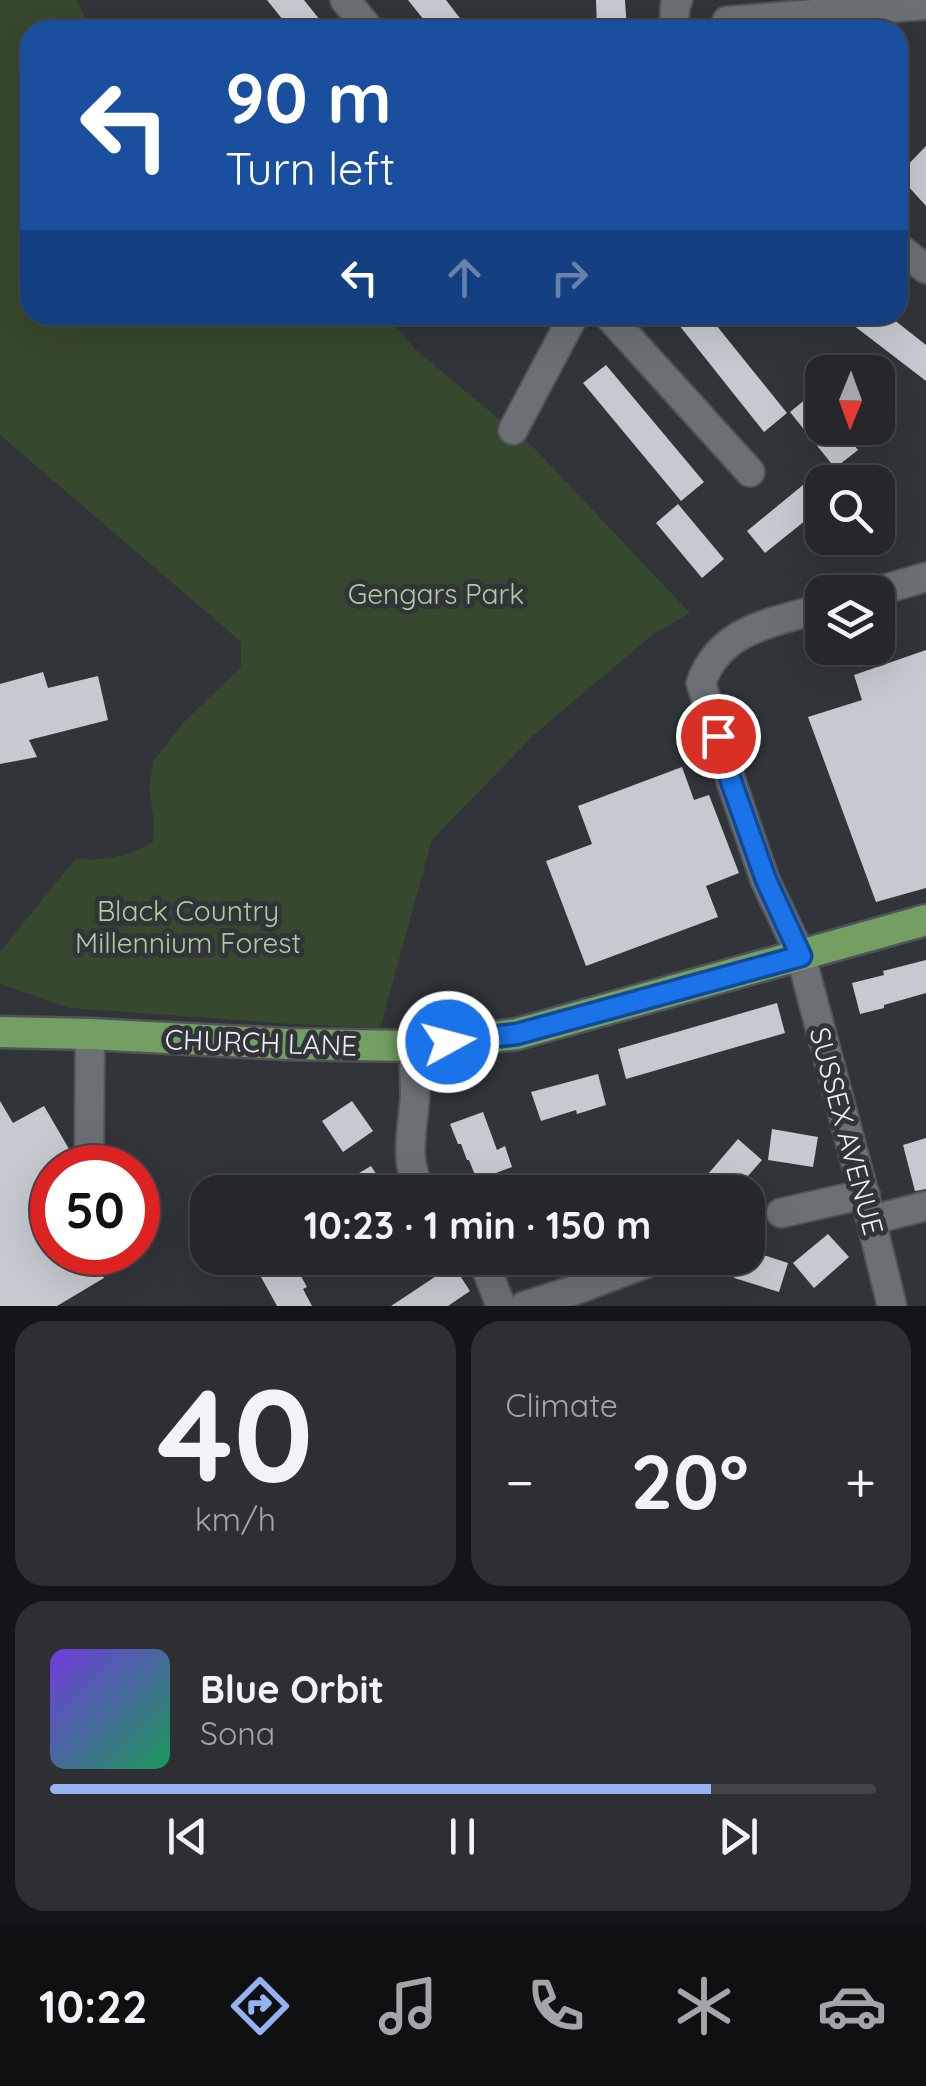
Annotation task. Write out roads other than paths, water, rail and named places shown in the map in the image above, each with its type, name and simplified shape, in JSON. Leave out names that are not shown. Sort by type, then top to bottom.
[{"type":"main road","name":"CHURCH LANE","points":[[0,1032],[413,1046],[517,1034],[926,920]]},
{"type":"street","points":[[345,0],[362,20]]},
{"type":"street","points":[[727,16],[926,5]]},
{"type":"street","points":[[512,430],[569,325]]},
{"type":"street","points":[[617,325],[750,472]]},
{"type":"street","points":[[895,586],[926,577]]},
{"type":"street","name":"SUSSEX AVENUE","points":[[805,613],[743,632],[712,659],[701,683],[766,880],[801,956],[892,1306]]},
{"type":"street","points":[[89,1145],[90,1034]]},
{"type":"street","points":[[413,1046],[415,1095],[410,1138],[415,1175]]},
{"type":"street","points":[[781,1213],[926,1206]]},
{"type":"street","points":[[489,1275],[501,1306]]},
{"type":"street","points":[[524,1306],[615,1275]]},
{"type":"park label","name":"Gengars Park","points":[[436,593]]},
{"type":"park label","name":"Black Country Millennium Forest","points":[[188,926]]}]
